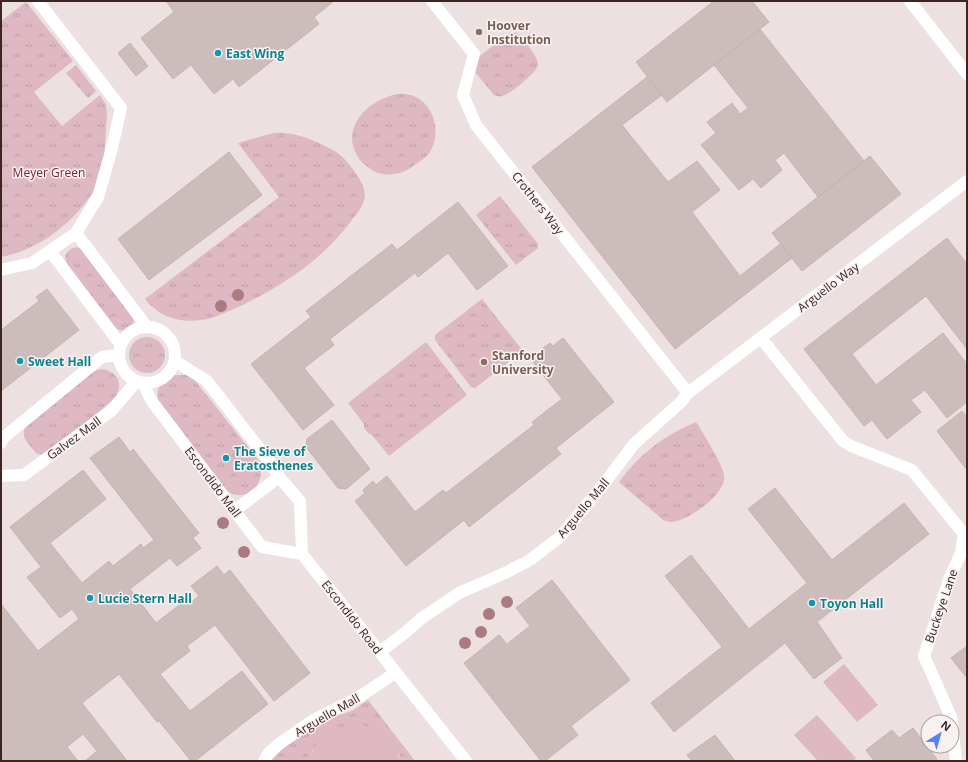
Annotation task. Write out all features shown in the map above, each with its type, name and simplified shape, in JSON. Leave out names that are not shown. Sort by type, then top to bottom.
[{"type":"street","points":[[1,270],[32,263],[76,233],[98,198],[121,108],[38,1]]},
{"type":"street","name":"Crothers Way","points":[[432,1],[474,54],[463,95],[476,125],[688,393]]},
{"type":"street","points":[[910,1],[967,74]]},
{"type":"street","name":"Arguello Way","points":[[688,393],[967,181]]},
{"type":"street","points":[[76,233],[147,327]]},
{"type":"street","points":[[50,251],[120,350]]},
{"type":"street","points":[[147,327],[160,330],[170,340],[175,350],[174,360],[168,373],[163,378],[150,382],[140,382],[131,377],[125,371],[121,363],[120,350],[125,338],[131,332],[139,328],[147,327]]},
{"type":"street","name":"Buckeye Lane","points":[[761,338],[843,441],[851,446],[912,470],[964,534],[961,553],[950,578],[924,656],[950,714]]},
{"type":"street","points":[[1,443],[3,438],[102,357],[120,350]]},
{"type":"street","points":[[174,360],[207,381],[269,461],[279,477],[300,501],[302,554]]},
{"type":"street","name":"Galvez Mall","points":[[1,476],[24,475],[111,411],[140,382]]},
{"type":"street","name":"Escondido Mall","points":[[140,382],[151,400],[262,547],[302,554]]},
{"type":"street","name":"Arguello Mall","points":[[380,652],[422,618],[459,593],[505,573],[530,560],[560,537],[600,489],[634,444],[681,402],[688,393]]},
{"type":"street","points":[[234,511],[279,477]]},
{"type":"street","name":"Escondido Road","points":[[302,554],[466,761]]},
{"type":"street","name":"Arguello Mall","points":[[264,761],[268,754],[279,744],[315,719],[359,697],[395,673]]},
{"type":"green space","name":"Meyer Green","points":[[26,2],[73,61],[34,92],[62,126],[100,95],[106,105],[107,114],[105,149],[101,176],[97,186],[77,212],[59,230],[37,244],[14,254],[1,257],[1,21]]},
{"type":"green space","points":[[510,33],[517,33],[523,39],[533,52],[538,64],[537,68],[524,82],[507,94],[503,96],[494,95],[475,72],[477,58]]},
{"type":"green space","points":[[76,65],[96,91],[88,98],[66,73]]},
{"type":"green space","points":[[398,94],[414,96],[422,101],[427,107],[434,120],[434,143],[427,156],[408,169],[396,174],[379,173],[364,164],[357,155],[353,146],[352,136],[354,127],[364,111],[372,105],[389,96]]},
{"type":"green space","points":[[273,133],[298,135],[321,144],[340,155],[355,171],[359,178],[364,191],[364,202],[329,247],[282,284],[247,303],[215,317],[185,321],[163,314],[145,299],[279,197],[238,143]]},
{"type":"green space","points":[[500,196],[538,244],[538,248],[516,265],[476,215]]},
{"type":"green space","points":[[77,247],[81,249],[133,316],[134,320],[132,326],[128,330],[125,331],[117,329],[67,265],[66,254],[73,248]]},
{"type":"green space","points":[[482,299],[523,351],[475,388],[471,387],[435,340],[435,335]]},
{"type":"green space","points":[[151,337],[160,342],[164,348],[164,362],[160,368],[151,373],[143,373],[134,368],[130,362],[129,351],[134,342],[140,338]]},
{"type":"green space","points":[[426,342],[467,395],[389,456],[372,435],[369,434],[364,428],[364,424],[348,403]]},
{"type":"green space","points":[[103,369],[109,371],[117,377],[119,386],[113,400],[48,453],[36,453],[24,437],[26,426],[91,373]]},
{"type":"green space","points":[[175,375],[187,375],[193,378],[259,461],[261,474],[252,491],[247,494],[232,494],[222,487],[160,406],[158,400],[159,387],[165,380]]},
{"type":"green space","points":[[696,422],[723,470],[723,482],[720,490],[706,505],[679,520],[672,522],[665,521],[619,482],[635,463],[653,446],[663,439]]},
{"type":"green space","points":[[844,664],[878,705],[857,722],[823,682]]},
{"type":"green space","points":[[368,700],[415,761],[400,761],[399,754],[313,750],[309,761],[271,761],[286,745],[326,719],[352,711]]},
{"type":"green space","points":[[817,715],[856,758],[853,761],[818,761],[794,735]]},
{"type":"green space","points":[[357,724],[379,732],[385,736],[394,746],[400,761],[309,761],[321,739],[327,734],[333,730],[348,725]]},
{"type":"building","name":"East Wing","points":[[166,1],[334,1],[314,17],[319,24],[239,87],[233,79],[214,94],[191,65],[173,79],[141,38],[174,12]]},
{"type":"building","points":[[714,1],[752,1],[769,22],[667,102],[636,62]]},
{"type":"building","points":[[760,29],[864,161],[818,197],[784,153],[775,160],[782,170],[761,188],[753,179],[739,190],[701,145],[716,133],[707,122],[732,103],[740,114],[748,108],[714,65]]},
{"type":"building","points":[[130,43],[148,66],[136,76],[118,53]]},
{"type":"building","points":[[647,77],[662,95],[622,125],[668,182],[697,161],[720,190],[692,212],[740,276],[780,244],[792,258],[675,349],[532,167]]},
{"type":"building","points":[[229,152],[262,195],[149,280],[118,239]]},
{"type":"building","points":[[870,156],[901,194],[802,271],[772,233]]},
{"type":"building","points":[[458,202],[508,266],[477,290],[448,253],[418,277],[415,273],[330,339],[334,345],[304,368],[334,405],[303,430],[251,364],[311,317],[306,311],[392,244],[397,250]]},
{"type":"building","points":[[947,238],[967,264],[967,349],[926,296],[852,354],[876,385],[943,333],[967,364],[967,402],[947,418],[925,390],[911,400],[921,412],[887,439],[872,420],[864,426],[804,349]]},
{"type":"building","name":"Sweet Hall","points":[[47,289],[79,330],[1,391],[1,330],[39,301],[36,297]]},
{"type":"building","points":[[563,338],[614,402],[556,448],[561,454],[469,527],[464,520],[406,566],[355,501],[365,493],[363,490],[373,481],[376,485],[387,476],[415,512],[443,490],[446,493],[534,425],[532,422],[562,399],[533,362],[543,354],[540,350],[550,343],[553,346]]},
{"type":"building","points":[[962,411],[967,417],[967,470],[937,431]]},
{"type":"building","points":[[332,420],[370,469],[346,489],[338,488],[306,447],[307,439]]},
{"type":"building","name":"Lucie Stern Hall","points":[[119,437],[130,452],[133,449],[199,533],[193,538],[201,548],[177,566],[170,558],[130,589],[156,623],[186,600],[189,604],[199,596],[191,586],[217,566],[224,575],[230,570],[310,673],[274,701],[215,625],[187,646],[190,651],[160,674],[190,711],[242,671],[268,704],[195,761],[191,761],[159,721],[157,722],[119,674],[82,703],[127,761],[85,761],[97,751],[83,734],[67,747],[78,761],[1,761],[1,604],[38,651],[79,619],[72,609],[60,618],[27,577],[41,567],[10,527],[83,470],[106,499],[50,543],[82,583],[109,561],[113,566],[141,544],[143,548],[154,540],[90,458]]},
{"type":"building","name":"Toyon Hall","points":[[775,488],[832,560],[904,503],[929,534],[817,622],[842,658],[814,679],[785,643],[674,732],[651,703],[722,647],[665,576],[691,555],[749,629],[807,583],[748,509]]},
{"type":"building","points":[[552,580],[630,680],[571,726],[578,735],[545,761],[541,761],[464,663],[499,635],[507,644],[530,626],[516,608]]},
{"type":"building","points":[[967,646],[967,678],[951,658]]},
{"type":"building","points":[[913,728],[920,737],[920,754],[933,754],[937,759],[935,761],[874,761],[866,750],[892,730],[899,738]]},
{"type":"building","points":[[715,735],[735,761],[692,761],[687,755]]},
{"type":"place","name":"Hoover Institution","points":[[479,32]]},
{"type":"place","name":"East Wing","points":[[218,53]]},
{"type":"place","name":"Sweet Hall","points":[[20,361]]},
{"type":"place","name":"Stanford University","points":[[484,362]]},
{"type":"place","name":"The Sieve of Eratosthenes","points":[[226,458]]},
{"type":"place","name":"Lucie Stern Hall","points":[[90,598]]},
{"type":"place","name":"Toyon Hall","points":[[812,603]]}]
